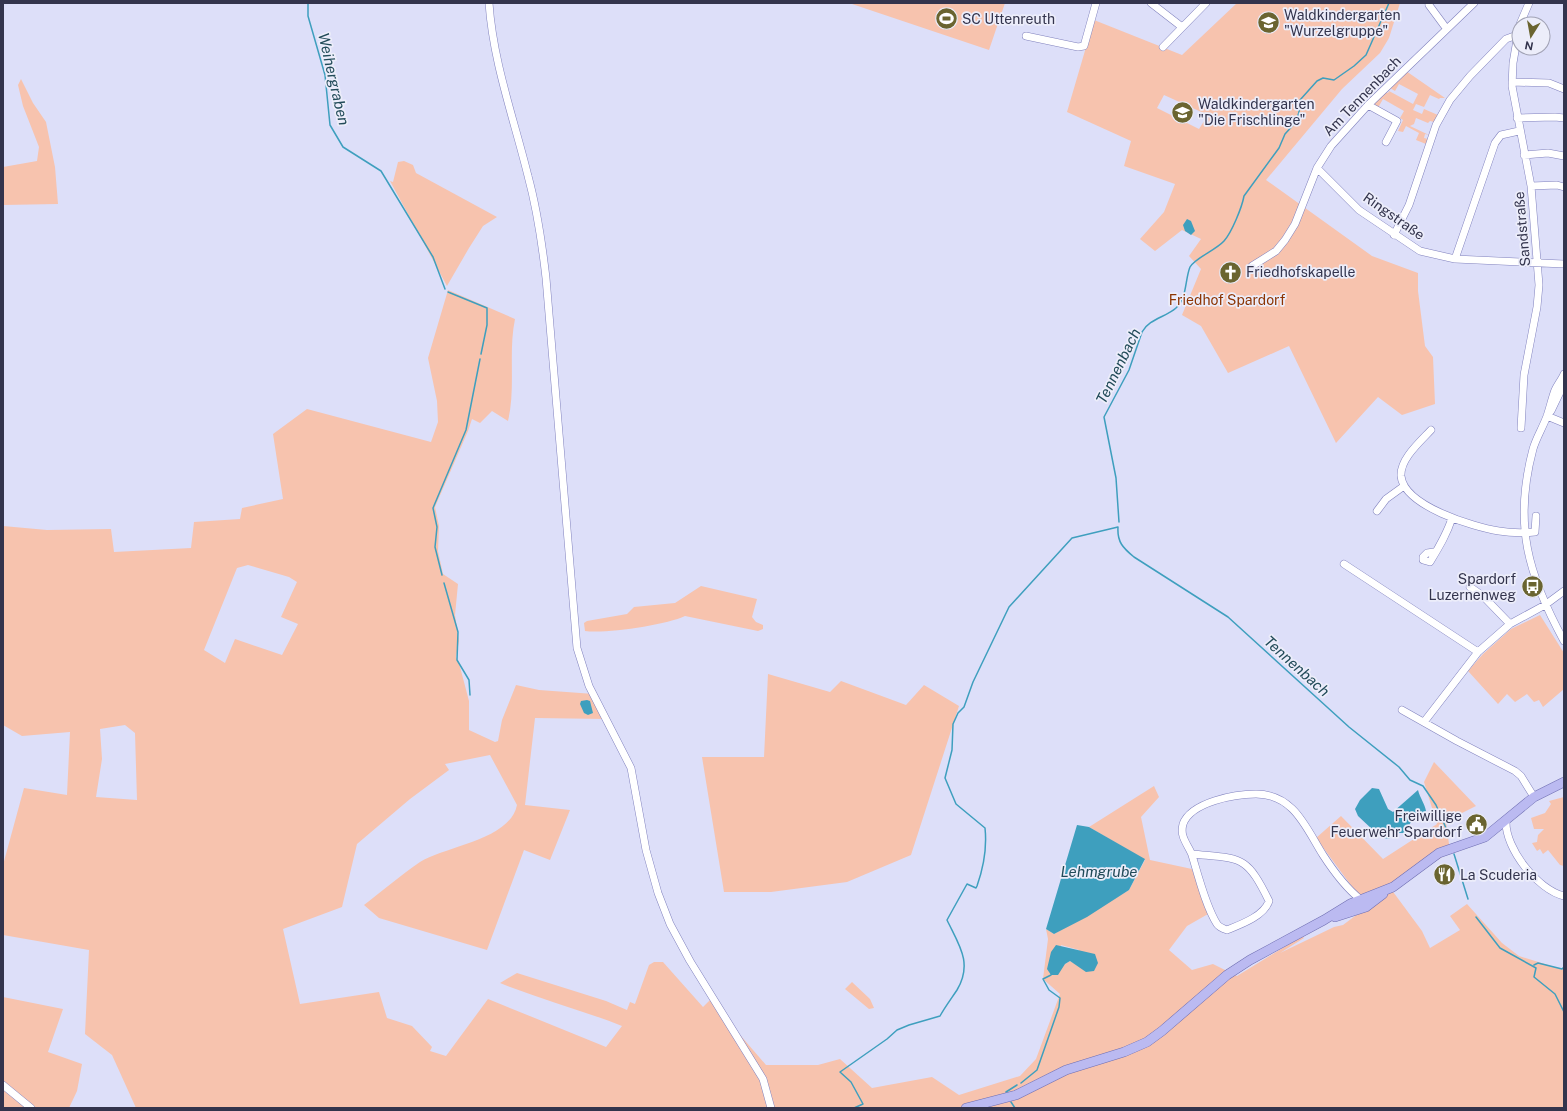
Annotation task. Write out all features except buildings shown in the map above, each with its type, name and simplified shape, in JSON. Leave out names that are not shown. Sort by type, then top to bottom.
[{"type":"main road","points":[[1324,920],[1358,910],[1372,903],[1386,891],[1404,880],[1439,853],[1478,840],[1494,832],[1534,797],[1564,782]]},
{"type":"main road","points":[[966,1108],[1016,1095],[1066,1070],[1124,1052],[1147,1042],[1227,975],[1271,948],[1324,920],[1350,904],[1360,899],[1386,891]]},
{"type":"main road","points":[[1358,910],[1360,899]]},
{"type":"main road","points":[[1350,904],[1358,910]]},
{"type":"street","points":[[489,3],[491,28],[535,203],[541,239],[547,285],[578,654],[589,686],[631,768],[646,850],[658,893],[670,924],[690,961],[763,1079],[771,1108]]},
{"type":"street","points":[[492,3],[497,52]]},
{"type":"street","points":[[1026,36],[1078,48],[1084,46],[1096,3]]},
{"type":"street","points":[[1151,3],[1182,27]]},
{"type":"street","points":[[1163,47],[1206,3]]},
{"type":"street","name":"Am Tennenbach","points":[[1252,266],[1276,251],[1285,240],[1295,224],[1317,168],[1332,146],[1368,105],[1446,28],[1474,3]]},
{"type":"street","points":[[1523,16],[1529,3]]},
{"type":"street","points":[[1429,5],[1446,28]]},
{"type":"street","points":[[1394,235],[1409,205],[1432,134],[1442,114],[1470,76],[1511,37]]},
{"type":"street","name":"Sandstraße","points":[[1515,56],[1512,82],[1519,130],[1531,186],[1539,285],[1537,306],[1524,375],[1521,428]]},
{"type":"street","points":[[1512,82],[1542,82],[1564,89]]},
{"type":"street","points":[[1368,105],[1397,121],[1386,142]]},
{"type":"street","points":[[1517,118],[1564,118]]},
{"type":"street","points":[[1455,259],[1495,143],[1501,135],[1519,130]]},
{"type":"street","points":[[1524,155],[1548,154],[1564,156]]},
{"type":"street","name":"Ringstraße","points":[[1317,168],[1359,210],[1394,235],[1420,251],[1455,259],[1564,264]]},
{"type":"street","points":[[1531,186],[1564,187]]},
{"type":"street","points":[[1564,375],[1555,390],[1547,416],[1533,448],[1524,503],[1524,533],[1531,567],[1545,606],[1561,632],[1564,641]]},
{"type":"street","points":[[1547,416],[1564,423]]},
{"type":"street","points":[[1431,430],[1404,463],[1401,476],[1404,486],[1414,496],[1452,518],[1482,528],[1524,533],[1535,532],[1536,516]]},
{"type":"street","points":[[1377,512],[1386,499],[1404,486]]},
{"type":"street","points":[[1434,552],[1445,536],[1452,518]]},
{"type":"street","points":[[1344,564],[1478,652]]},
{"type":"street","points":[[1470,587],[1483,596],[1510,624]]},
{"type":"street","points":[[1424,722],[1478,652],[1510,624],[1545,606],[1564,591]]},
{"type":"street","points":[[1402,710],[1515,771],[1521,776],[1534,797]]},
{"type":"street","points":[[1192,854],[1226,857],[1244,863],[1256,877],[1269,901],[1266,909],[1227,930],[1218,925],[1209,906],[1192,854],[1184,839],[1182,827],[1188,817],[1196,810],[1217,800],[1244,794],[1260,794],[1274,797],[1284,802],[1302,819],[1324,856],[1348,889],[1360,899]]},
{"type":"street","points":[[1506,821],[1507,836],[1520,860],[1537,882],[1564,896]]},
{"type":"street","points":[[1494,832],[1507,836]]},
{"type":"street","points":[[1348,889],[1350,904]]},
{"type":"street","points":[[3,1085],[31,1108]]},
{"type":"green space","name":"SC Uttenreuth","points":[[849,3],[1005,3],[989,50]]},
{"type":"green space","name":"Friedhof Spardorf","points":[[1237,3],[1400,3],[1389,38],[1380,53],[1342,89],[1266,180],[1372,256],[1418,273],[1418,291],[1425,346],[1433,357],[1435,404],[1402,415],[1378,397],[1336,443],[1289,346],[1228,373],[1201,326],[1182,315],[1201,269],[1189,256],[1201,239],[1182,230],[1155,251],[1140,239],[1164,212],[1175,184],[1124,166],[1131,141],[1067,112],[1094,20],[1182,55]],"holes":[[[1164,95],[1208,115],[1199,129],[1157,108]]]},
{"type":"green space","points":[[1406,71],[1445,98],[1439,99],[1430,95],[1424,107],[1416,104],[1413,110],[1422,114],[1424,109],[1438,115],[1434,122],[1430,121],[1428,123],[1416,118],[1414,124],[1410,126],[1429,135],[1425,134],[1424,138],[1428,139],[1426,144],[1416,140],[1419,133],[1406,126],[1403,132],[1398,131],[1403,120],[1400,118],[1404,111],[1383,99],[1379,106],[1380,109],[1375,105],[1375,103],[1386,92],[1388,93],[1389,91],[1413,104],[1418,94],[1399,84],[1395,91],[1390,88]]},
{"type":"green space","points":[[21,79],[33,103],[46,122],[55,167],[58,204],[3,205],[3,167],[37,161],[39,147],[23,106],[18,85]]},
{"type":"green space","points":[[404,161],[413,165],[416,173],[497,217],[483,226],[447,286],[390,181],[393,182],[398,162]]},
{"type":"green space","points":[[448,290],[515,319],[512,344],[511,396],[508,421],[492,411],[480,423],[472,419],[435,507],[439,526],[438,551],[443,574],[458,584],[455,615],[459,641],[456,657],[469,701],[469,730],[495,742],[498,741],[502,720],[516,685],[539,690],[594,694],[607,719],[535,718],[525,805],[570,810],[550,860],[524,850],[487,950],[379,918],[364,905],[420,862],[431,856],[476,841],[503,826],[512,817],[517,805],[490,755],[445,764],[449,770],[410,799],[357,844],[342,907],[283,929],[300,1004],[379,992],[387,1018],[412,1026],[432,1047],[430,1051],[446,1056],[488,999],[606,1047],[622,1026],[500,983],[517,973],[606,1001],[627,1010],[630,1002],[635,1004],[649,965],[654,962],[663,962],[703,1007],[710,1000],[766,1065],[818,1065],[840,1059],[872,1088],[932,1077],[959,1095],[1020,1076],[1036,1059],[1060,994],[1043,979],[1048,939],[1046,929],[1054,934],[1129,890],[1145,860],[1089,827],[1154,786],[1159,797],[1141,817],[1150,860],[1192,869],[1208,914],[1187,926],[1169,950],[1192,970],[1213,964],[1237,976],[1302,936],[1304,938],[1280,953],[1334,927],[1343,925],[1367,907],[1316,838],[1341,816],[1383,859],[1437,824],[1424,782],[1434,762],[1476,806],[1446,821],[1450,852],[1391,889],[1422,931],[1430,948],[1460,930],[1450,916],[1467,904],[1502,943],[1519,956],[1564,970],[1564,1108],[136,1108],[112,1055],[85,1034],[89,950],[3,935],[3,865],[24,788],[67,795],[70,732],[22,736],[3,725],[3,526],[47,530],[111,529],[114,552],[191,548],[194,522],[240,519],[242,508],[283,499],[273,434],[307,409],[431,442],[438,422],[437,401],[428,358]],"holes":[[[248,565],[289,577],[297,582],[281,617],[298,624],[282,655],[235,639],[225,663],[204,650],[237,568]],[[125,725],[135,733],[137,800],[96,797],[102,759],[100,729]],[[1061,945],[1079,950],[1077,965],[1070,961],[1065,964]]]},
{"type":"green space","points":[[701,586],[757,599],[752,617],[756,622],[763,625],[763,629],[758,631],[685,616],[664,623],[636,628],[595,632],[585,631],[584,623],[587,621],[627,614],[634,607],[675,603]]},
{"type":"green space","points":[[1540,615],[1564,653],[1564,689],[1543,707],[1539,700],[1534,702],[1527,694],[1515,702],[1507,694],[1498,704],[1468,671],[1483,654],[1511,629]]},
{"type":"green space","points":[[768,674],[830,692],[841,681],[906,705],[924,685],[959,706],[911,855],[847,882],[771,892],[724,892],[702,757],[764,757]]},
{"type":"green space","points":[[1564,797],[1564,866],[1560,865],[1548,850],[1543,854],[1540,849],[1537,851],[1532,843],[1537,842],[1538,835],[1544,829],[1534,829],[1531,818],[1545,813],[1551,804],[1549,801]]},
{"type":"green space","points":[[852,982],[870,999],[874,1008],[869,1009],[845,989]]},
{"type":"green space","points":[[3,997],[63,1009],[48,1052],[82,1064],[77,1091],[69,1108],[3,1108]]},
{"type":"water","points":[[1187,219],[1191,221],[1195,231],[1191,235],[1185,231],[1183,225]]},
{"type":"water","points":[[581,701],[590,701],[593,713],[588,715],[584,713],[580,704]]},
{"type":"water","points":[[1372,788],[1379,789],[1388,809],[1393,812],[1418,790],[1426,811],[1412,821],[1407,833],[1396,833],[1389,839],[1384,838],[1382,832],[1374,831],[1358,816],[1355,809],[1360,800]]},
{"type":"water","name":"Lehmgrube","points":[[1077,825],[1089,827],[1145,859],[1129,890],[1087,917],[1054,934],[1046,929]]},
{"type":"water","points":[[1056,945],[1095,954],[1098,963],[1094,971],[1086,972],[1070,961],[1065,964],[1058,975],[1051,975],[1047,969],[1051,952]]},
{"type":"waterway","name":"Weihergraben","points":[[308,3],[308,16],[325,75],[330,125],[343,147],[381,171],[433,257],[445,289]]},
{"type":"waterway","name":"Tennenbach","points":[[1119,522],[1116,478],[1104,417],[1129,370],[1142,332],[1153,321],[1172,311],[1180,304],[1184,294],[1190,267],[1196,260],[1220,244],[1227,237],[1236,219],[1244,196],[1279,148],[1285,134],[1296,122],[1300,100],[1317,81],[1323,78],[1334,80],[1354,66],[1366,55],[1389,3]]},
{"type":"waterway","points":[[448,292],[487,308],[487,325],[481,354]]},
{"type":"waterway","points":[[442,575],[435,547],[437,527],[433,508],[466,430],[480,359]]},
{"type":"waterway","points":[[854,1108],[863,1104],[851,1082],[840,1072],[887,1039],[897,1030],[940,1016],[962,980],[964,971],[962,954],[960,946],[947,920],[967,884],[976,888],[977,886],[984,858],[985,828],[956,804],[945,778],[952,750],[953,724],[958,713],[964,707],[973,682],[1009,607],[1072,538],[1118,527],[1120,541],[1130,554],[1228,617],[1349,727],[1399,767],[1410,780],[1423,786],[1436,805],[1449,835]]},
{"type":"waterway","points":[[444,583],[458,632],[457,660],[469,680],[470,695]]},
{"type":"waterway","name":"Tennenbach","points":[[1454,854],[1468,899]]},
{"type":"waterway","name":"Tennenbach","points":[[1476,917],[1500,948],[1536,968],[1534,977],[1555,994],[1564,1012]]},
{"type":"waterway","points":[[1534,965],[1538,963],[1562,969],[1564,967]]},
{"type":"waterway","points":[[1021,1083],[1037,1070],[1059,1007],[1060,998],[1049,990],[1043,979],[1051,975]]},
{"type":"waterway","points":[[1006,1092],[1017,1085]]},
{"type":"waterway","points":[[1011,1102],[1015,1108]]},
{"type":"place","name":"SC Uttenreuth","points":[[947,19]]},
{"type":"place","name":"Waldkindergarten \"Wurzelgruppe\"","points":[[1269,23]]},
{"type":"place","name":"Waldkindergarten \"Die Frischlinge\"","points":[[1182,112]]},
{"type":"place","name":"Friedhofskapelle","points":[[1231,272]]},
{"type":"place","name":"Spardorf Luzernenweg","points":[[1532,587]]},
{"type":"place","name":"Freiwillige Feuerwehr Spardorf","points":[[1477,824]]},
{"type":"place","name":"La Scuderia","points":[[1445,875]]}]
